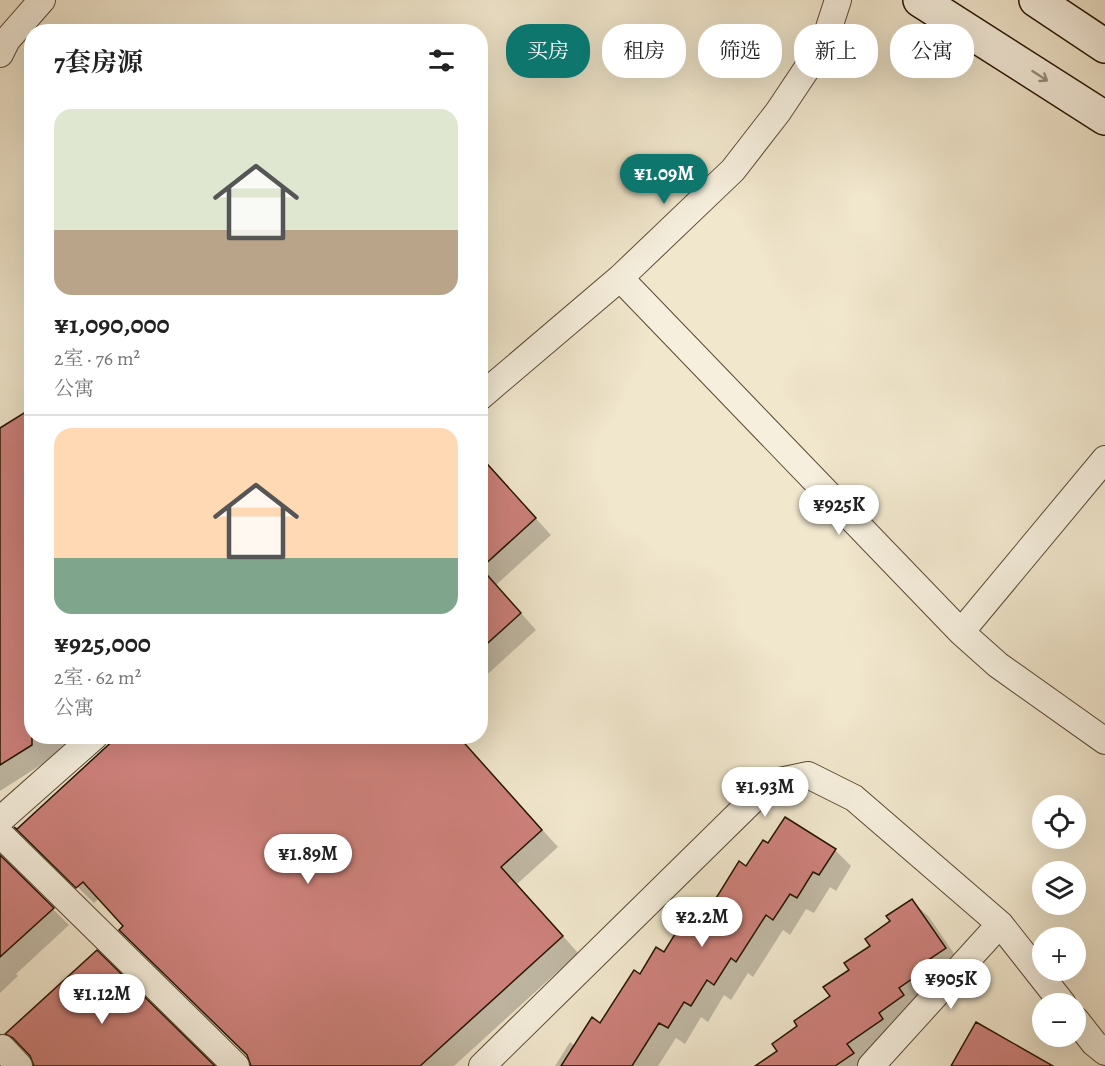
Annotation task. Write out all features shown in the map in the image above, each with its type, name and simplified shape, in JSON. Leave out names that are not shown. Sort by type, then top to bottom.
[{"type":"street","points":[[0,54],[7,40],[42,0]]},
{"type":"street","points":[[488,390],[620,278],[733,170],[824,43],[838,0]]},
{"type":"street","points":[[920,0],[1105,118]]},
{"type":"street","points":[[1036,0],[1105,46]]},
{"type":"street","points":[[620,278],[961,632],[998,665],[1105,741]]},
{"type":"street","points":[[961,632],[1105,459]]},
{"type":"street","points":[[0,820],[86,744]]},
{"type":"street","points":[[482,1066],[770,783],[808,776],[854,798],[1000,924],[1054,993]]},
{"type":"street","points":[[0,834],[236,1066]]},
{"type":"street","points":[[871,1066],[1000,924]]},
{"type":"street","points":[[1086,1033],[1105,1052]]},
{"type":"building","points":[[24,413],[24,744],[32,745],[0,765],[0,428]]},
{"type":"building","points":[[488,465],[536,518],[488,562]]},
{"type":"building","points":[[488,576],[521,613],[488,643]]},
{"type":"building","points":[[109,744],[465,744],[542,830],[501,867],[563,936],[420,1066],[251,1066],[247,1055],[119,930],[123,926],[83,882],[76,888],[14,827],[17,829]]},
{"type":"building","points":[[785,817],[836,849],[819,875],[813,872],[797,898],[790,894],[773,920],[766,915],[736,962],[731,958],[714,985],[707,980],[691,1006],[684,1002],[668,1028],[659,1023],[632,1066],[561,1066],[592,1017],[600,1023],[634,970],[640,974],[656,947],[664,952],[680,926],[685,929],[702,903],[710,908],[739,861],[746,866],[763,840],[768,843]]},
{"type":"building","points":[[0,855],[54,908],[0,957]]},
{"type":"building","points":[[912,899],[946,948],[921,965],[925,970],[899,988],[904,995],[879,1013],[883,1019],[847,1044],[854,1053],[835,1066],[755,1066],[777,1051],[772,1044],[797,1026],[794,1021],[830,996],[823,987],[849,970],[844,963],[870,946],[865,939],[890,921],[886,916]]},
{"type":"building","points":[[97,950],[215,1066],[34,1066],[30,1056],[13,1038],[5,1034]]},
{"type":"building","points":[[976,1022],[1053,1066],[951,1066]]}]
